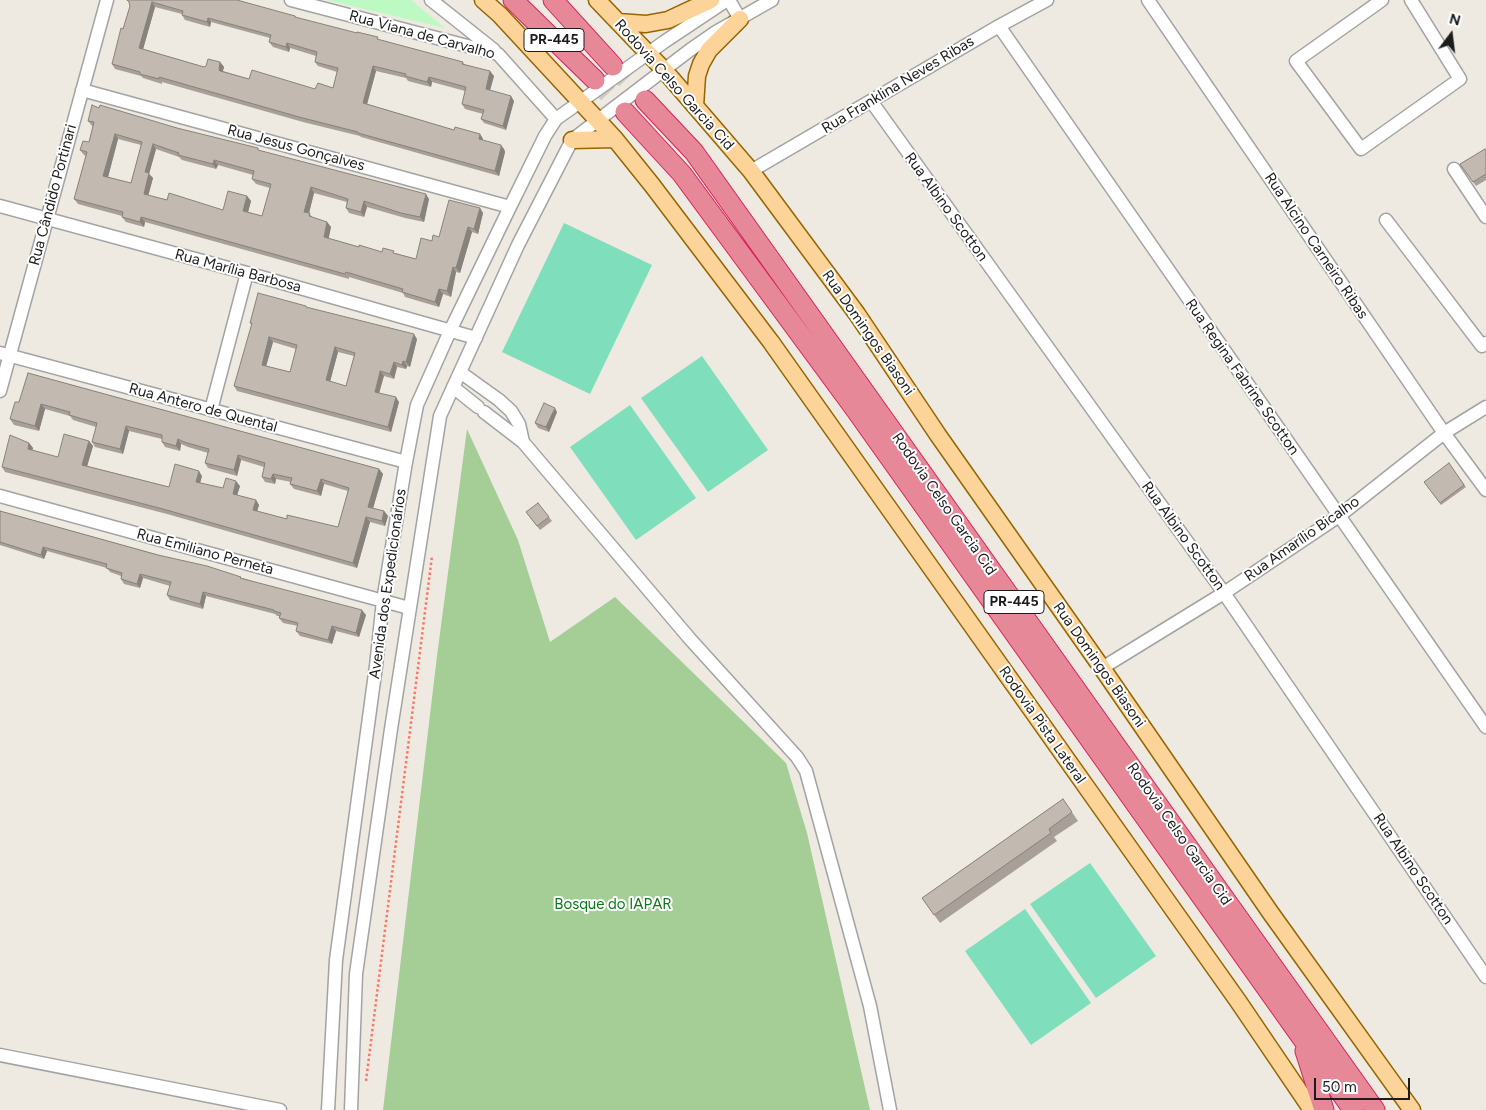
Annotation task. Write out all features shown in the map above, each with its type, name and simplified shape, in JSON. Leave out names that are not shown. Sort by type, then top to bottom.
[{"type":"highway","name":"PR-445","points":[[513,0],[596,80]]},
{"type":"highway","name":"PR-445","points":[[553,0],[613,66]]},
{"type":"highway","name":"Rodovia Celso Garcia Cid","points":[[645,100],[694,152],[1376,1110]]},
{"type":"highway","name":"Rodovia Celso Garcia Cid","points":[[625,112],[682,174],[843,393],[1353,1110]]},
{"type":"highway","points":[[1299,1033],[1324,1110]]},
{"type":"main road","name":"PR-445","points":[[483,0],[500,15],[615,139]]},
{"type":"main road","name":"Rodovia Celso Garcia Cid","points":[[597,0],[664,70],[751,171]]},
{"type":"main road","points":[[618,22],[646,24],[668,20],[711,0]]},
{"type":"main road","points":[[695,106],[697,76],[701,64],[709,50],[740,19]]},
{"type":"main road","points":[[572,140],[615,139]]},
{"type":"main road","name":"Rodovia Pista Lateral","points":[[615,139],[771,342],[1232,993],[1312,1110]]},
{"type":"main road","name":"Rua Domingos Biasoni","points":[[751,171],[857,314],[938,435],[1102,668],[1264,904],[1412,1110]]},
{"type":"street","name":"Rua Cândido Portinari","points":[[0,391],[5,354],[47,219],[107,0]]},
{"type":"street","name":"Rua Viana de Carvalho","points":[[291,0],[498,54],[556,119]]},
{"type":"street","points":[[431,0],[498,54]]},
{"type":"street","points":[[728,0],[740,19]]},
{"type":"street","name":"Avenida dos Expedicionários","points":[[328,1110],[336,960],[383,601],[406,462],[418,405],[450,331],[545,136],[556,119],[716,6],[728,0]]},
{"type":"street","name":"Avenida dos Expedicionários","points":[[350,1110],[356,974],[409,608],[440,416],[518,245],[572,140],[696,45],[772,0]]},
{"type":"street","name":"Rua Franklina Neves Ribas","points":[[751,171],[998,26],[1046,0]]},
{"type":"street","name":"Rua Alcino Carneiro Ribas","points":[[1148,0],[1444,433],[1486,490]]},
{"type":"street","points":[[1382,0],[1296,61],[1361,149],[1460,80],[1411,0]]},
{"type":"street","name":"Rua Regina Fabrine Scotton","points":[[998,26],[1486,727]]},
{"type":"street","name":"Rua Jesus Gonçalves","points":[[82,90],[510,207]]},
{"type":"street","name":"Rua Albino Scotton","points":[[871,102],[1224,593],[1486,977]]},
{"type":"street","points":[[1454,169],[1486,216]]},
{"type":"street","name":"Rua Marília Barbosa","points":[[0,206],[247,272],[476,338]]},
{"type":"street","points":[[1386,220],[1482,346],[1486,343]]},
{"type":"street","points":[[211,410],[247,272]]},
{"type":"street","name":"Rua Antero de Quental","points":[[5,354],[406,462]]},
{"type":"street","points":[[460,372],[511,411],[519,424],[523,442]]},
{"type":"street","points":[[453,387],[523,442],[690,639],[796,757],[806,771],[870,1006],[890,1110]]},
{"type":"street","name":"Rua Amarílio Bicalho","points":[[1102,668],[1224,593],[1339,516],[1444,433],[1486,407]]},
{"type":"street","name":"Rua Emiliano Perneta","points":[[0,496],[409,608]]},
{"type":"street","points":[[0,1055],[280,1110]]},
{"type":"path","points":[[366,1080],[433,550]]},
{"type":"green space","points":[[326,0],[411,0],[445,28]]},
{"type":"green space","points":[[564,223],[652,265],[590,394],[502,352]]},
{"type":"green space","points":[[702,356],[768,450],[708,492],[641,398]]},
{"type":"green space","points":[[630,405],[696,498],[636,540],[570,447]]},
{"type":"green space","name":"Bosque do IAPAR","points":[[467,429],[518,540],[550,642],[615,597],[786,763],[807,833],[870,1110],[383,1110],[437,656]]},
{"type":"green space","points":[[1090,863],[1156,956],[1096,998],[1030,904]]},
{"type":"green space","points":[[1025,909],[1091,1003],[1031,1045],[965,951]]},
{"type":"building","points":[[127,0],[237,0],[295,17],[378,37],[377,39],[490,71],[486,89],[511,96],[503,126],[481,119],[484,110],[462,104],[466,87],[429,77],[427,82],[405,76],[406,74],[373,66],[363,103],[454,130],[455,127],[480,134],[479,139],[501,145],[495,171],[159,77],[159,79],[140,74],[140,72],[112,64],[121,28],[123,29],[130,6]],"holes":[[[152,2],[183,11],[182,15],[207,22],[208,18],[271,35],[269,42],[286,47],[287,43],[317,52],[315,62],[338,68],[333,88],[318,83],[315,89],[252,70],[249,79],[220,71],[220,62],[208,59],[204,67],[139,48]]]},
{"type":"building","points":[[92,105],[99,108],[100,105],[177,128],[426,194],[420,217],[364,201],[361,212],[346,208],[348,199],[311,187],[304,212],[310,213],[309,216],[327,222],[324,237],[359,247],[359,245],[382,252],[383,248],[394,251],[393,253],[416,259],[421,238],[432,241],[433,235],[439,237],[449,200],[480,208],[474,229],[468,227],[456,268],[453,267],[447,291],[439,289],[435,302],[402,292],[403,289],[346,272],[345,274],[141,217],[140,222],[122,217],[123,212],[74,199],[87,152],[80,150],[83,141],[89,142],[94,122],[88,121]],"holes":[[[115,134],[142,142],[131,183],[103,176]],[[153,144],[179,153],[178,155],[213,164],[214,160],[254,171],[252,179],[271,184],[262,216],[243,211],[247,196],[228,191],[223,210],[169,193],[167,200],[144,194],[149,173],[145,172]]]},
{"type":"building","points":[[1485,149],[1486,174],[1473,182],[1460,164]]},
{"type":"building","points":[[258,293],[414,334],[406,362],[403,361],[402,365],[394,362],[390,374],[380,371],[375,392],[396,397],[388,427],[234,386],[252,323],[250,323]],"holes":[[[269,337],[297,345],[290,372],[262,365]],[[335,347],[355,353],[346,386],[326,380]]]},
{"type":"building","points":[[28,373],[379,469],[368,507],[384,511],[382,521],[366,517],[353,563],[163,509],[2,467],[10,435],[29,443],[28,449],[58,457],[64,434],[89,441],[82,465],[169,487],[175,464],[199,471],[196,482],[223,488],[226,478],[236,481],[233,494],[256,500],[253,510],[287,519],[287,515],[338,527],[349,488],[321,479],[317,491],[290,484],[292,478],[273,474],[271,479],[262,477],[265,463],[238,455],[234,470],[205,463],[209,449],[178,439],[176,446],[162,442],[162,435],[126,426],[120,449],[92,442],[97,423],[69,415],[70,412],[41,404],[35,426],[10,419],[15,402],[19,402]]},
{"type":"building","points":[[544,403],[555,408],[546,427],[535,423]]},
{"type":"building","points":[[1449,463],[1464,485],[1440,503],[1424,482]]},
{"type":"building","points":[[538,503],[549,517],[537,526],[526,512]]},
{"type":"building","points":[[0,511],[158,555],[207,566],[240,578],[362,610],[356,633],[332,626],[328,640],[296,631],[298,623],[279,618],[281,613],[274,610],[203,592],[200,604],[167,595],[171,582],[140,574],[137,584],[121,579],[122,573],[106,568],[107,564],[43,547],[41,555],[0,542]]},
{"type":"building","points":[[1063,799],[1072,812],[1049,829],[1051,833],[934,915],[922,898]]},
{"type":"tunnel","points":[[613,66],[645,100]]},
{"type":"tunnel","points":[[595,80],[625,112]]}]
